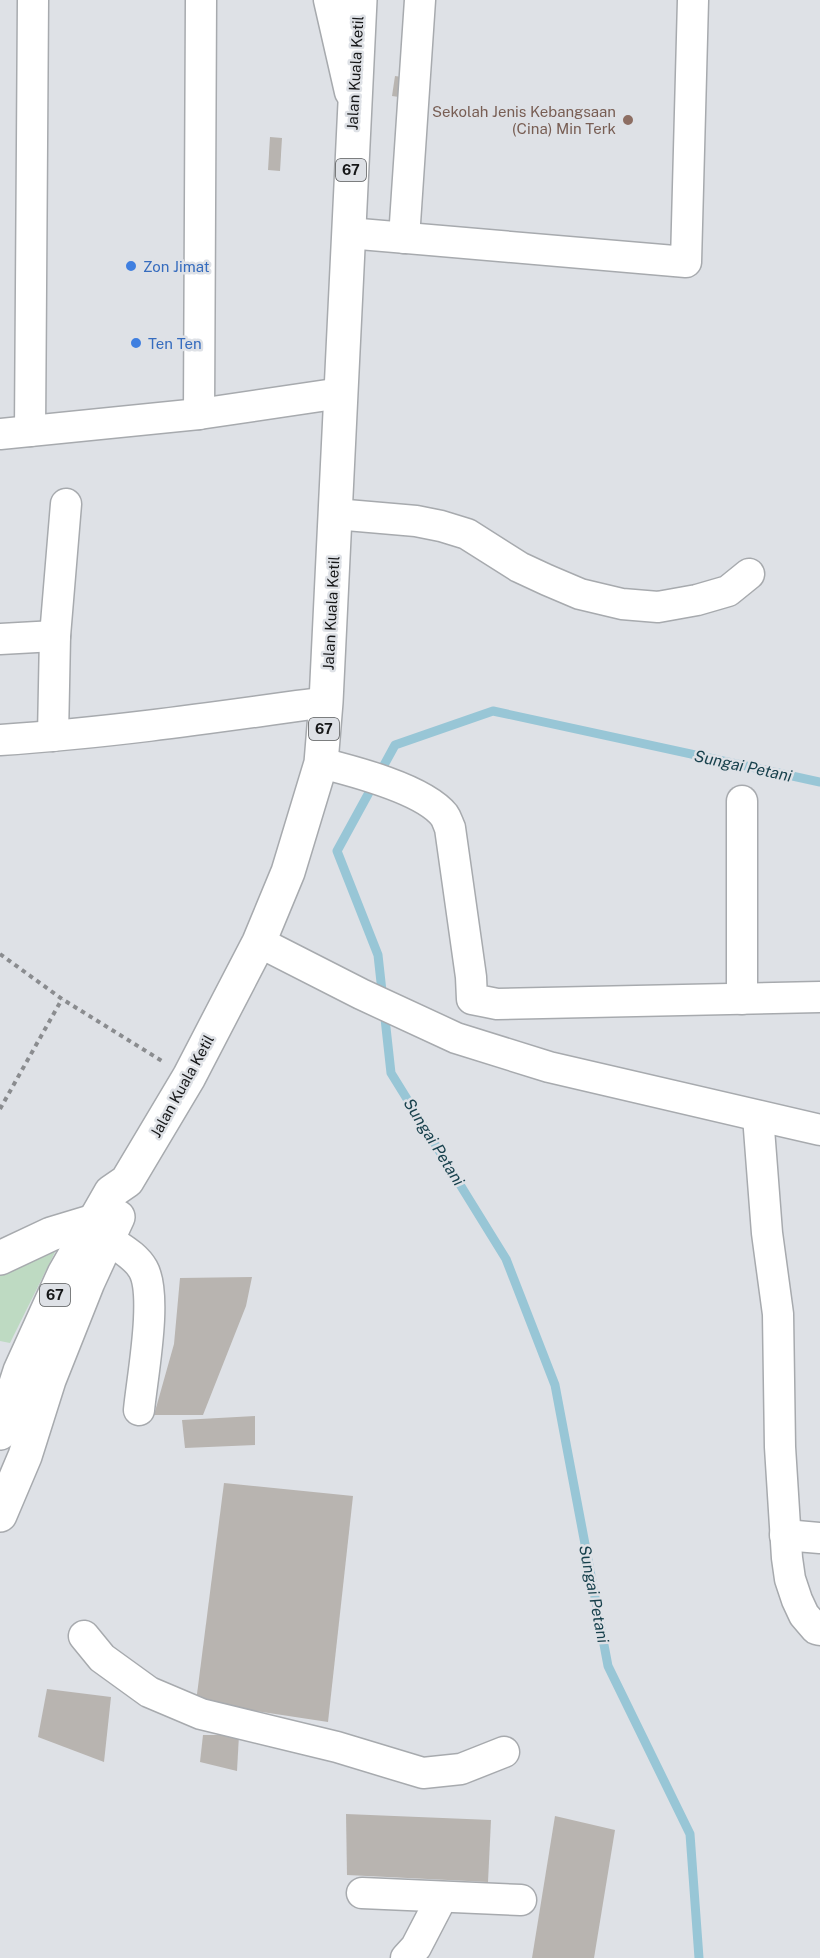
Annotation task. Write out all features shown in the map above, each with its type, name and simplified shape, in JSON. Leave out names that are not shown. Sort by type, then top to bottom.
[{"type":"main road","name":"Jalan Kuala Ketil","points":[[0,1515],[25,1456],[10,1419],[23,1372],[88,1282],[101,1230],[125,1201],[127,1181],[189,1077],[259,942],[288,872],[321,763],[326,702],[353,106],[360,0]]},
{"type":"main road","points":[[0,1258],[51,1234],[101,1230]]},
{"type":"street","points":[[30,431],[33,0]]},
{"type":"street","points":[[199,414],[201,0]]},
{"type":"street","points":[[329,0],[353,106]]},
{"type":"street","points":[[404,238],[420,0]]},
{"type":"street","points":[[348,233],[686,262],[693,0]]},
{"type":"street","points":[[0,434],[199,414],[341,393]]},
{"type":"street","points":[[53,736],[55,636],[66,504]]},
{"type":"street","points":[[335,514],[416,521],[467,534],[519,567],[547,580],[580,594],[622,604],[658,608],[697,600],[728,591],[748,574]]},
{"type":"street","points":[[0,639],[55,636]]},
{"type":"street","points":[[0,740],[192,720],[326,702]]},
{"type":"street","points":[[321,763],[359,772],[416,795],[444,816],[450,828],[471,976],[472,999],[446,1033]]},
{"type":"street","points":[[742,801],[742,999]]},
{"type":"street","points":[[259,942],[361,994],[446,1033],[549,1067],[820,1130]]},
{"type":"street","points":[[472,999],[497,1004],[820,997]]},
{"type":"street","points":[[758,1116],[767,1233],[778,1314],[780,1447],[790,1579],[804,1615],[816,1629],[820,1630]]},
{"type":"street","points":[[101,1230],[133,1256],[147,1276],[150,1304],[139,1410]]},
{"type":"street","points":[[785,1535],[820,1538]]},
{"type":"street","points":[[84,1636],[102,1658],[149,1692],[201,1714],[337,1747],[423,1773],[461,1769],[504,1752]]},
{"type":"street","points":[[362,1893],[521,1900]]},
{"type":"street","points":[[406,1958],[416,1947],[442,1897]]},
{"type":"path","points":[[0,954],[62,999],[189,1077]]},
{"type":"path","points":[[0,1108],[62,999]]},
{"type":"green space","points":[[58,1246],[10,1343],[0,1341],[0,1273]]},
{"type":"building","points":[[395,76],[402,77],[399,97],[392,96]]},
{"type":"building","points":[[270,137],[282,138],[280,171],[268,170]]},
{"type":"building","points":[[252,1277],[246,1306],[203,1415],[154,1415],[174,1344],[180,1278]]},
{"type":"building","points":[[255,1416],[255,1445],[185,1448],[182,1420]]},
{"type":"building","points":[[224,1483],[353,1496],[328,1722],[196,1702]]},
{"type":"building","points":[[47,1689],[111,1697],[104,1762],[38,1737]]},
{"type":"building","points":[[203,1735],[239,1735],[237,1771],[200,1762]]},
{"type":"building","points":[[346,1814],[491,1820],[488,1882],[347,1875]]},
{"type":"building","points":[[555,1816],[615,1830],[594,1958],[532,1958]]},
{"type":"waterway","name":"Sungai Petani","points":[[699,1958],[690,1834],[608,1666],[555,1385],[506,1259],[391,1073],[378,955],[337,851],[395,745],[493,711],[820,782]]},
{"type":"place","name":"Sekolah Jenis Kebangsaan (Cina) Min Terk","points":[[628,120]]},
{"type":"place","name":"Zon Jimat","points":[[131,266]]},
{"type":"place","name":"Ten Ten","points":[[136,343]]}]
